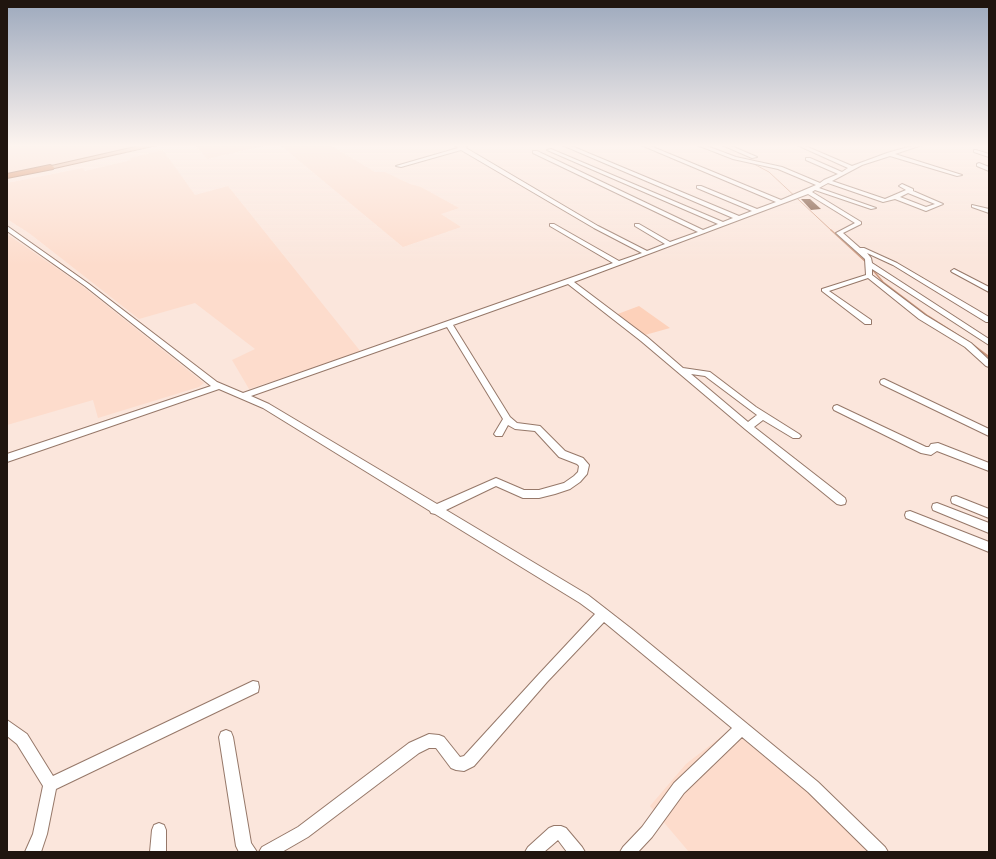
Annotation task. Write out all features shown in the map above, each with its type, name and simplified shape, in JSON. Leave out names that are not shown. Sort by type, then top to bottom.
[{"type":"street","points":[[525,185],[596,227],[648,253]]},
{"type":"street","points":[[604,185],[703,232]]},
{"type":"street","points":[[631,185],[722,224]]},
{"type":"street","points":[[660,185],[738,218]]},
{"type":"street","points":[[740,185],[781,202]]},
{"type":"street","points":[[243,396],[449,325],[619,264],[746,214],[808,192],[820,185]]},
{"type":"street","points":[[838,185],[885,201],[908,191],[940,204],[926,209],[895,197]]},
{"type":"street","points":[[902,186],[911,190],[908,191]]},
{"type":"street","points":[[680,187],[746,214]]},
{"type":"street","points":[[699,187],[757,210]]},
{"type":"street","points":[[814,188],[873,208]]},
{"type":"street","points":[[808,192],[859,223],[839,232],[868,258],[869,276]]},
{"type":"street","points":[[974,206],[989,211]]},
{"type":"street","points":[[552,225],[619,264]]},
{"type":"street","points":[[637,225],[670,244]]},
{"type":"street","points":[[7,228],[87,285],[180,358],[220,386],[266,406],[435,510],[560,584],[603,614],[813,787],[880,852]]},
{"type":"street","points":[[854,245],[895,264],[989,320]]},
{"type":"street","points":[[869,264],[989,343]]},
{"type":"street","points":[[954,271],[989,290]]},
{"type":"street","points":[[868,322],[824,290],[869,276]]},
{"type":"street","points":[[869,276],[922,317],[968,345],[989,364]]},
{"type":"street","points":[[569,282],[644,339],[748,427],[842,501]]},
{"type":"street","points":[[435,510],[496,482],[523,494],[539,494],[567,486],[582,474],[584,465],[580,461],[562,454],[537,428],[515,426],[507,419],[449,325]]},
{"type":"street","points":[[681,370],[707,374],[763,415],[796,436]]},
{"type":"street","points":[[884,382],[989,433]]},
{"type":"street","points":[[8,460],[220,386]]},
{"type":"street","points":[[721,404],[736,396]]},
{"type":"street","points":[[837,408],[924,450],[931,451],[934,447],[938,447],[989,467]]},
{"type":"street","points":[[748,427],[763,415]]},
{"type":"street","points":[[499,434],[507,419]]},
{"type":"street","points":[[956,500],[989,514]]},
{"type":"street","points":[[937,507],[989,528]]},
{"type":"street","points":[[910,515],[989,548]]},
{"type":"street","points":[[267,852],[303,832],[414,748],[429,741],[439,742],[456,763],[464,764],[603,614]]},
{"type":"street","points":[[50,785],[253,687]]},
{"type":"street","points":[[7,727],[22,739],[50,785],[40,834],[33,852]]},
{"type":"street","points":[[628,852],[647,832],[679,788],[742,728]]},
{"type":"street","points":[[226,737],[244,846],[249,852]]},
{"type":"street","points":[[158,852],[159,830]]},
{"type":"street","points":[[533,852],[554,832],[561,833],[577,852]]},
{"type":"shaded area","points":[[7,185],[188,185],[195,195],[228,186],[361,352],[249,389],[232,360],[255,349],[195,303],[139,319],[29,233],[7,219]]},
{"type":"shaded area","points":[[328,185],[414,185],[421,187],[459,208],[441,214],[461,227],[403,247]]},
{"type":"shaded area","points":[[7,234],[81,285],[204,383],[199,387],[98,418],[93,400],[7,425]]},
{"type":"shaded area","points":[[639,306],[670,328],[645,335],[630,325],[628,321],[624,322],[615,315]]},
{"type":"shaded area","points":[[735,726],[809,788],[873,852],[689,852],[650,806],[686,764]]},
{"type":"building","points":[[801,199],[810,199],[821,209],[811,210]]},
{"type":"waterway","points":[[783,185],[832,231]]},
{"type":"waterway","points":[[831,230],[867,263]]},
{"type":"waterway","points":[[871,268],[883,282],[928,316],[964,339]]},
{"type":"waterway","points":[[962,338],[969,342]]},
{"type":"waterway","points":[[973,345],[989,357]]}]
